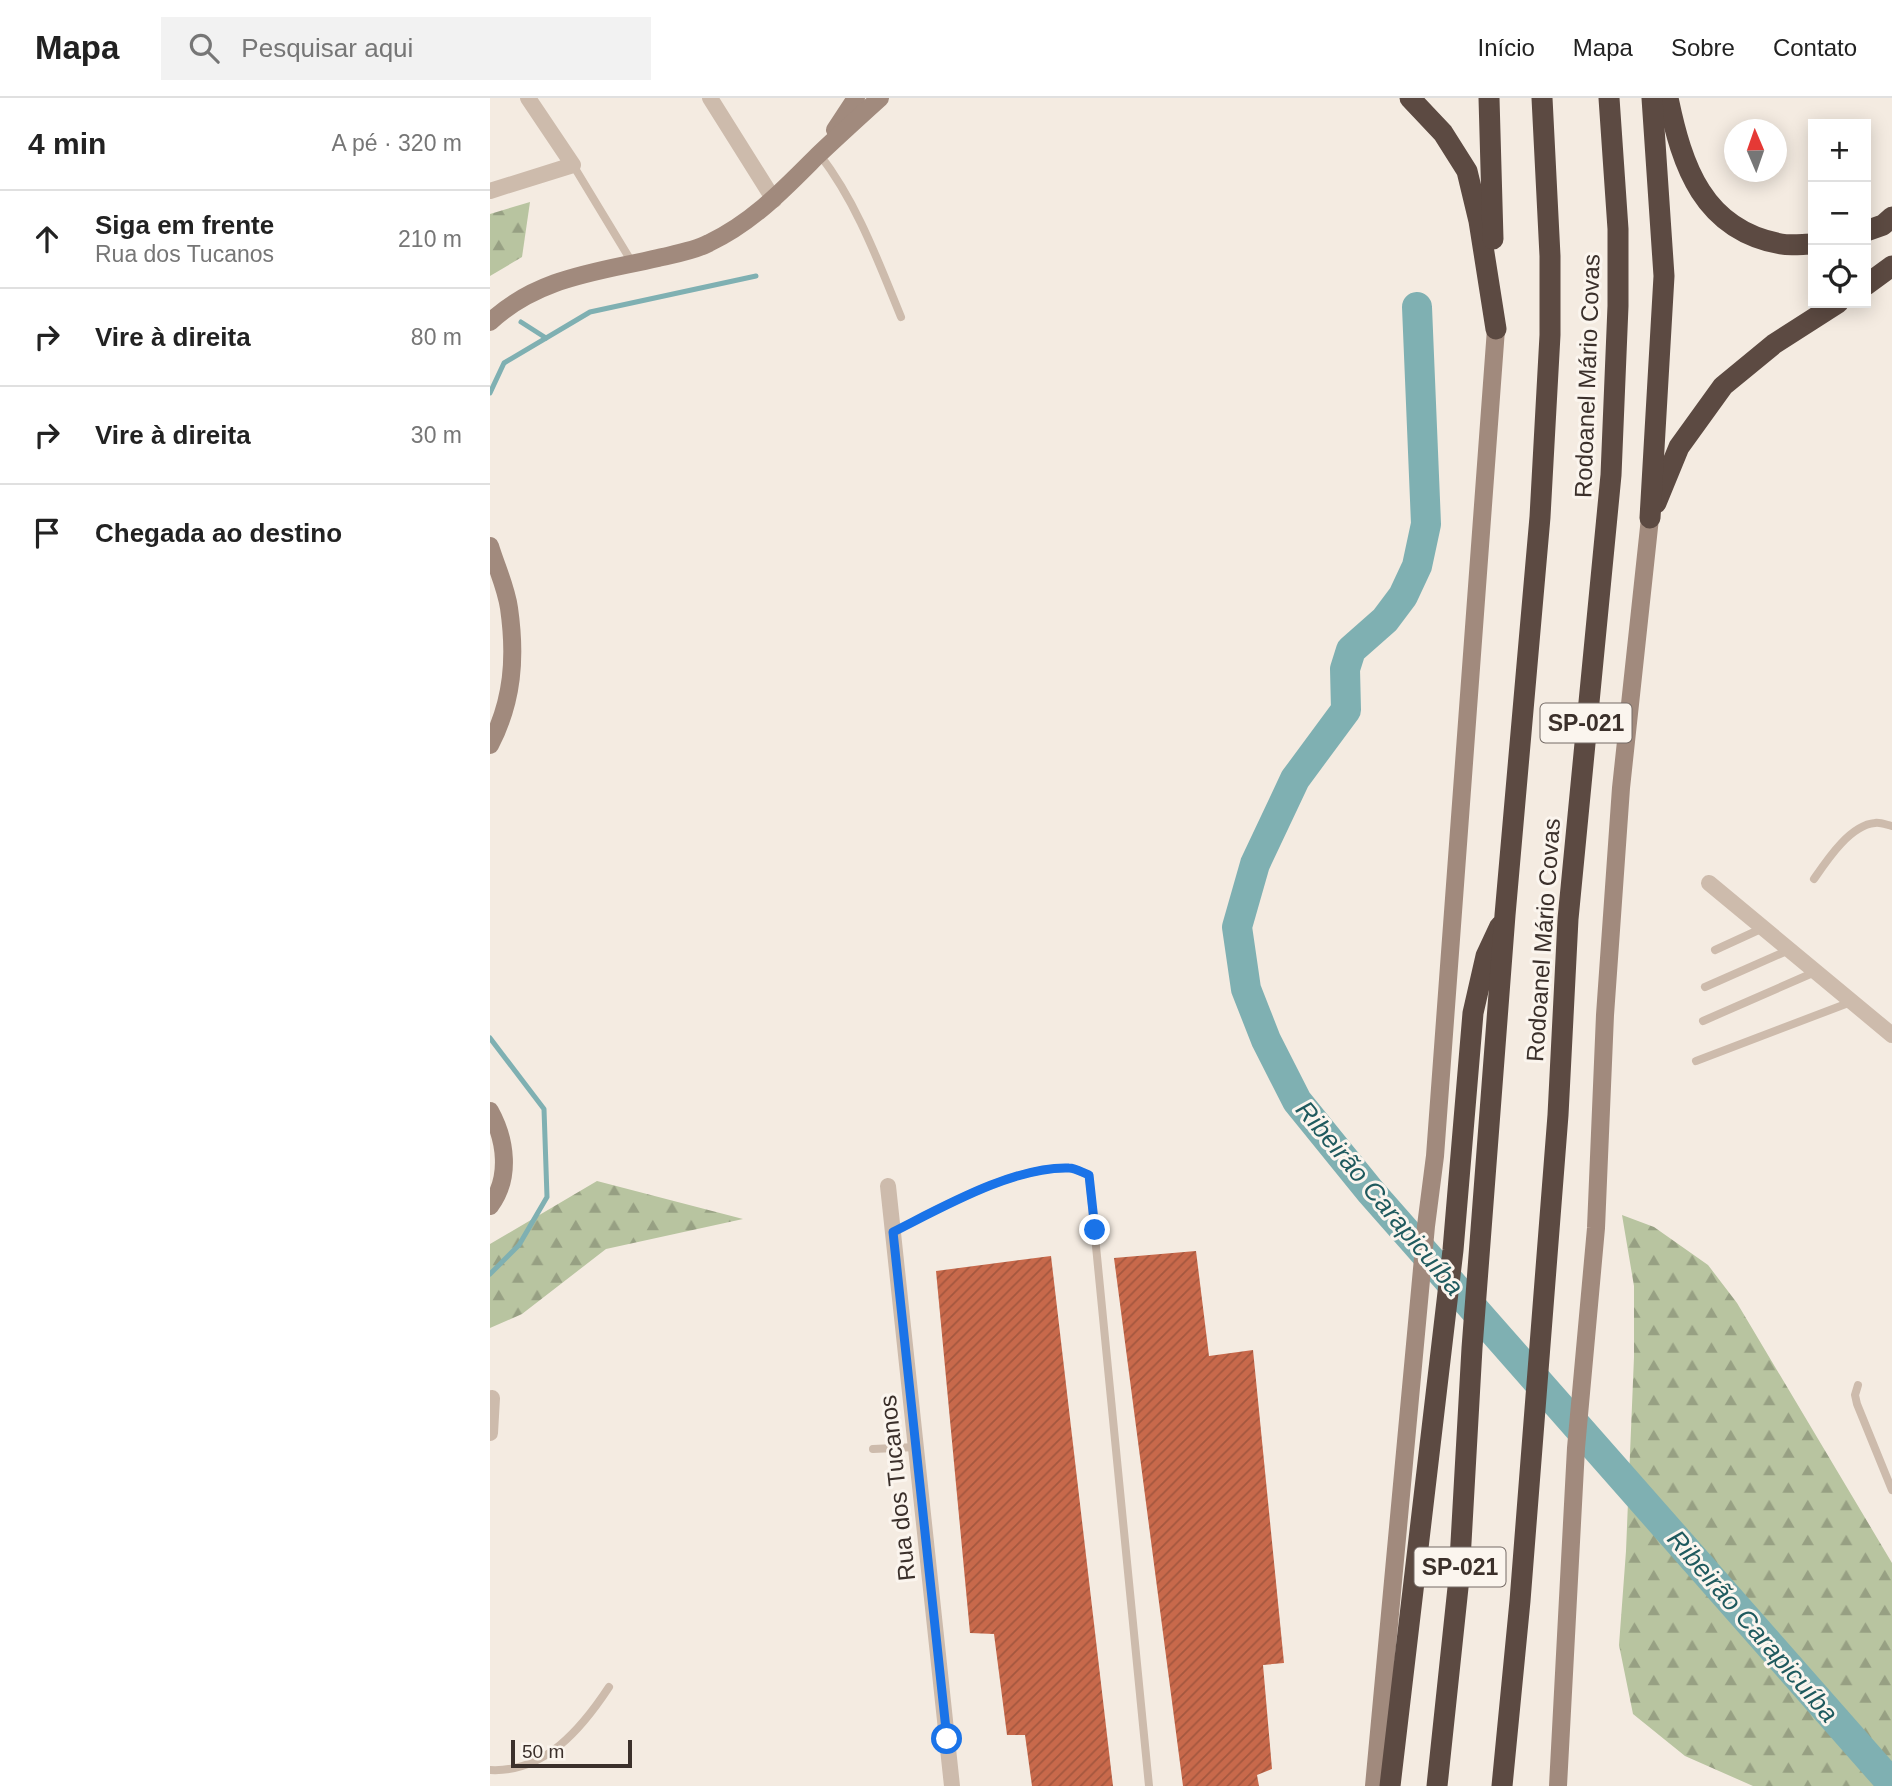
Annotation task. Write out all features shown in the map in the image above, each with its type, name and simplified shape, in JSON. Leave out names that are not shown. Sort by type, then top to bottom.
[{"type":"highway","points":[[1410,98],[1443,133],[1467,171],[1479,221],[1496,329]]},
{"type":"highway","points":[[1489,98],[1496,329]]},
{"type":"highway","name":"Rodoanel Mário Covas","points":[[1437,1786],[1459,1578],[1472,1348],[1505,915],[1540,517],[1550,335],[1550,256],[1542,98]]},
{"type":"highway","name":"Rodoanel Mário Covas","points":[[1502,1786],[1520,1601],[1558,1115],[1568,919],[1611,475],[1618,306],[1618,229],[1609,98]]},
{"type":"highway","points":[[1650,518],[1664,276],[1652,98]]},
{"type":"highway","points":[[1668,98],[1674,129],[1688,171],[1714,211],[1749,235],[1782,245],[1808,244]]},
{"type":"highway","points":[[1871,229],[1883,225],[1892,217]]},
{"type":"highway","points":[[1871,281],[1892,266]]},
{"type":"highway","points":[[1650,518],[1679,447],[1723,386],[1774,344],[1830,308]]},
{"type":"highway","points":[[1390,1786],[1453,1250],[1473,1013],[1486,956],[1505,915]]},
{"type":"main road","points":[[820,154],[856,98]]},
{"type":"main road","points":[[490,332],[496,316],[533,292],[576,275],[633,264],[708,244],[744,223],[774,200],[880,98]]},
{"type":"main road","points":[[1374,1786],[1426,1226],[1435,1156],[1496,329]]},
{"type":"main road","points":[[1558,1786],[1576,1448],[1596,1228],[1605,1015],[1621,788],[1650,518]]},
{"type":"main road","points":[[490,546],[494,568],[509,606],[513,664],[503,720],[490,744]]},
{"type":"main road","points":[[490,1111],[500,1129],[505,1150],[501,1181],[490,1206]]},
{"type":"street","points":[[490,191],[573,165],[528,98]]},
{"type":"street","points":[[710,98],[774,200]]},
{"type":"street","points":[[1709,883],[1892,1035]]},
{"type":"street","name":"Rua dos Tucanos","points":[[888,1186],[952,1786]]},
{"type":"street","points":[[490,1433],[492,1398]]},
{"type":"lane","points":[[820,154],[839,179],[865,230],[901,317]]},
{"type":"lane","points":[[573,165],[633,264]]},
{"type":"lane","points":[[1814,879],[1836,849],[1859,828],[1876,823],[1892,825]]},
{"type":"lane","points":[[1715,950],[1763,928]]},
{"type":"lane","points":[[1705,987],[1789,950]]},
{"type":"lane","points":[[1703,1021],[1815,972]]},
{"type":"lane","points":[[1696,1061],[1850,1002]]},
{"type":"lane","points":[[893,1232],[956,1200],[1003,1182],[1042,1171],[1072,1168],[1089,1175],[1149,1786]]},
{"type":"lane","points":[[1858,1385],[1855,1395],[1857,1404],[1892,1490]]},
{"type":"lane","points":[[873,1449],[916,1447]]},
{"type":"lane","points":[[490,1770],[514,1768],[533,1762],[560,1746],[580,1728],[609,1687]]},
{"type":"green space","points":[[530,202],[522,257],[490,276],[490,214]]},
{"type":"green space","points":[[597,1181],[743,1219],[606,1249],[522,1314],[490,1328],[490,1244]]},
{"type":"green space","points":[[1622,1215],[1654,1227],[1708,1265],[1737,1303],[1892,1563],[1892,1786],[1753,1786],[1685,1756],[1633,1714],[1619,1645],[1626,1551],[1634,1357],[1634,1286]]},
{"type":"building","points":[[1196,1251],[1209,1356],[1253,1350],[1284,1663],[1263,1665],[1272,1769],[1257,1775],[1259,1786],[1183,1786],[1114,1258]]},
{"type":"building","points":[[1051,1256],[1113,1786],[1032,1786],[1025,1735],[1007,1735],[994,1634],[970,1633],[936,1271]]},
{"type":"waterway","points":[[490,393],[504,363],[590,312],[756,276]]},
{"type":"waterway","name":"Ribeirão Carapicuíba","points":[[1417,307],[1426,524],[1417,566],[1403,596],[1385,620],[1351,650],[1345,669],[1346,710],[1295,779],[1255,864],[1237,927],[1246,989],[1266,1040],[1297,1101],[1370,1191],[1892,1784]]},
{"type":"waterway","points":[[521,322],[546,338]]},
{"type":"waterway","points":[[490,1038],[544,1109],[547,1197],[519,1245],[490,1274]]},
{"type":"route","points":[[947,1739],[893,1232],[956,1200],[1003,1182],[1042,1171],[1072,1168],[1089,1175],[1095,1230]]}]
